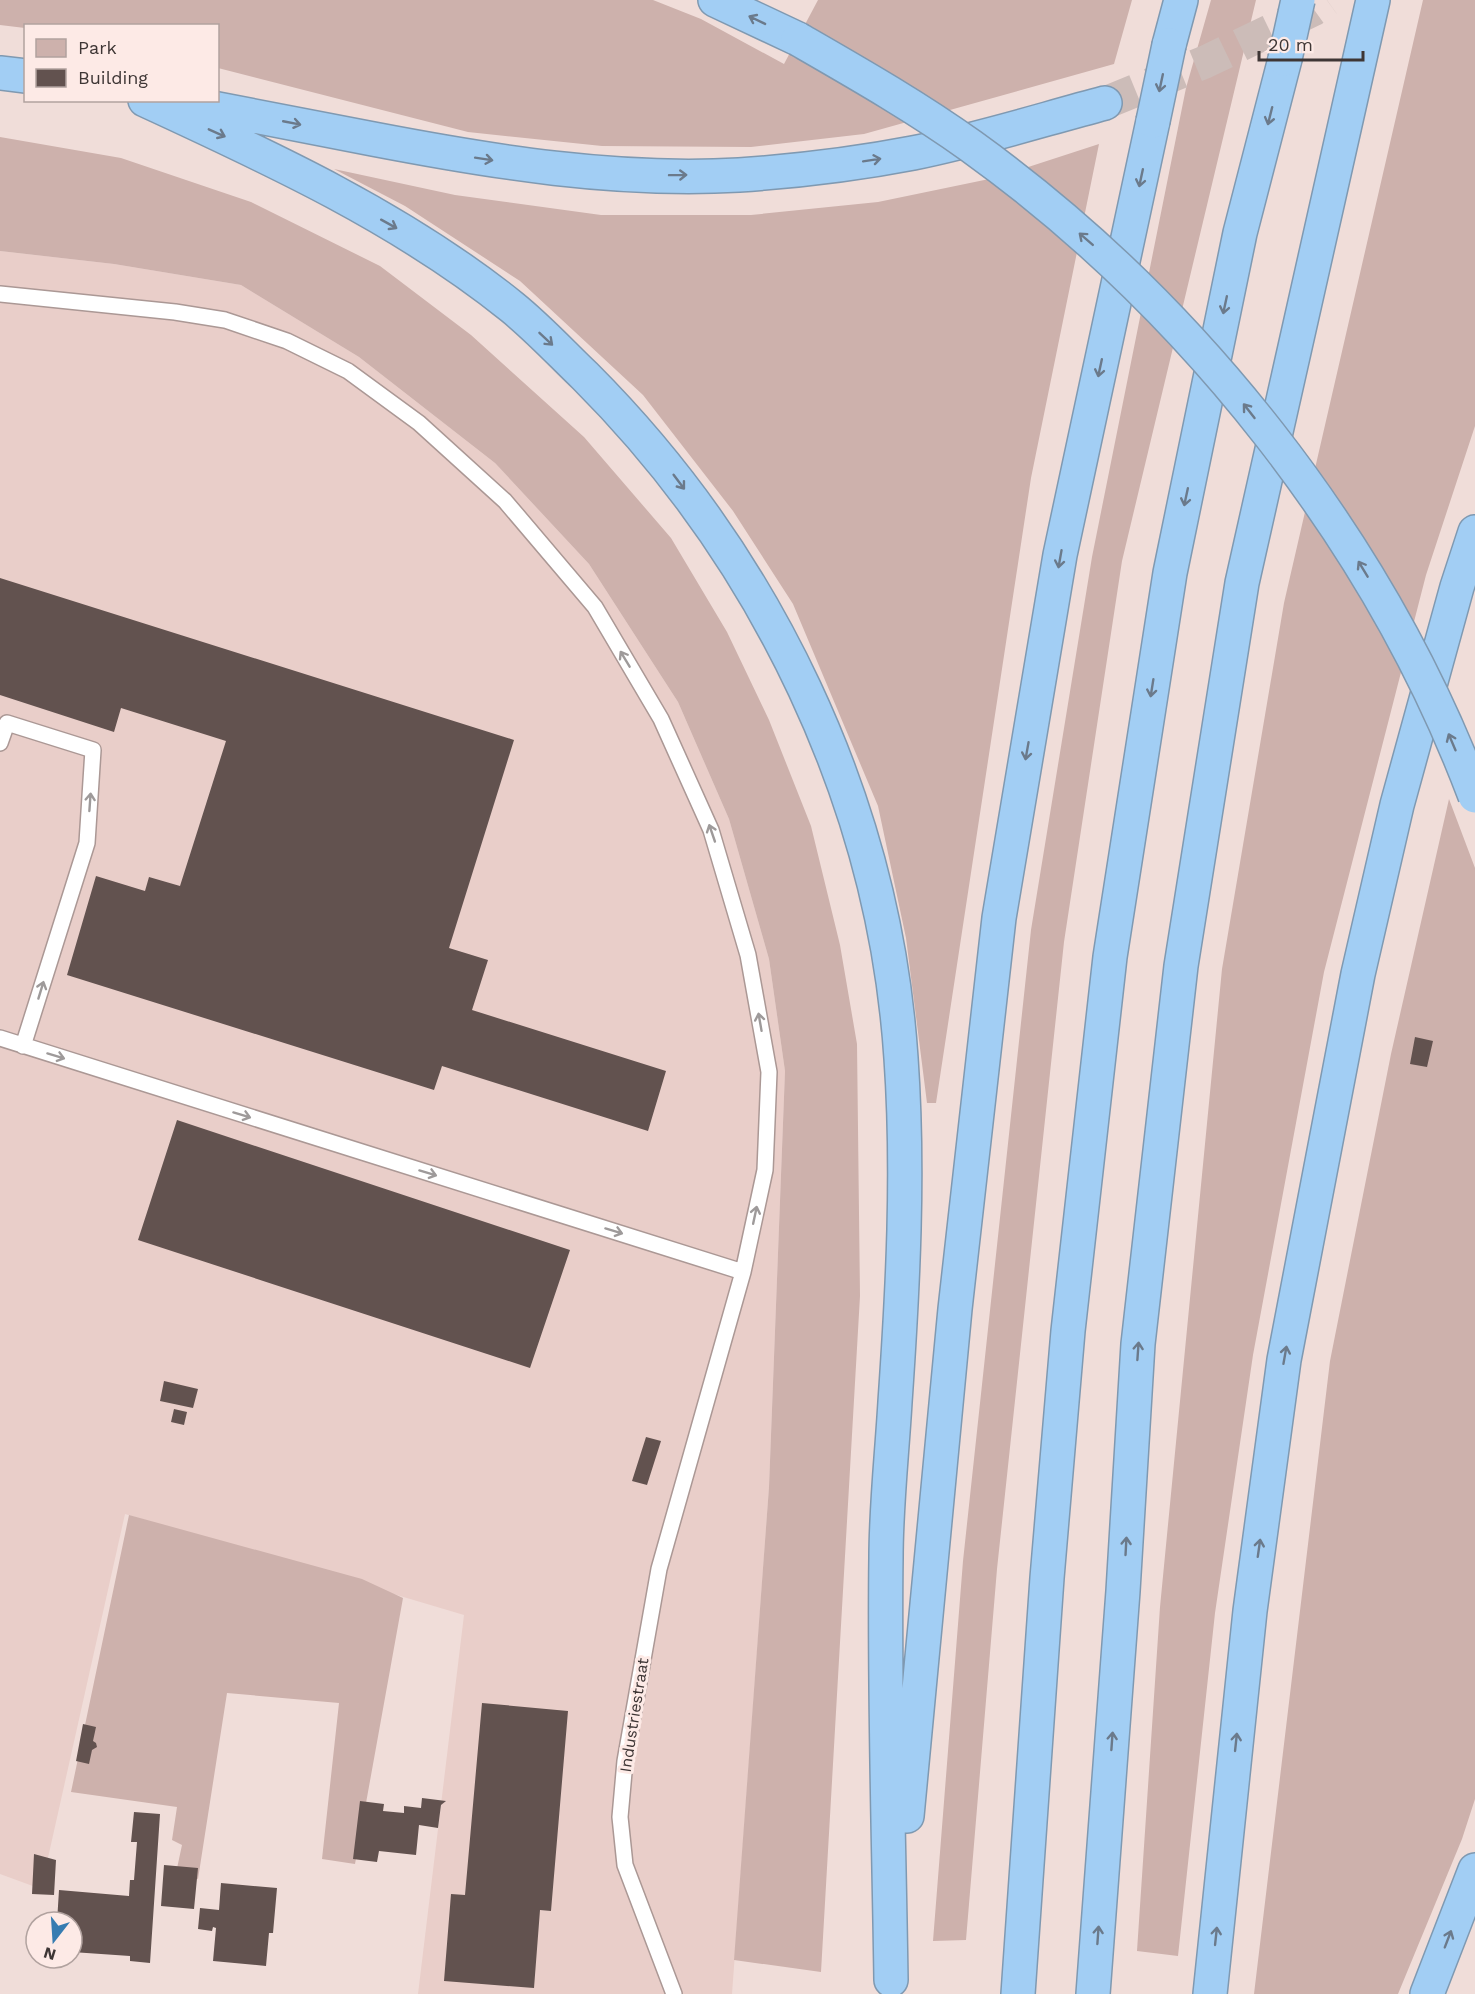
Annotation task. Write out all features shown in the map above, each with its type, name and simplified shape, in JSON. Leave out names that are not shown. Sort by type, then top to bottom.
[{"type":"highway","points":[[716,0],[798,39],[888,90],[1016,180],[1092,244],[1127,277],[1224,378],[1292,464],[1361,565],[1425,682],[1475,796]]},
{"type":"highway","points":[[890,1987],[933,1561],[955,1309],[999,918],[1060,555],[1169,45],[1181,0]]},
{"type":"highway","points":[[1018,1991],[1047,1578],[1067,1343],[1110,957],[1170,573],[1240,233],[1298,0]]},
{"type":"highway","points":[[1093,1994],[1123,1591],[1138,1344],[1181,966],[1242,583],[1372,2]]},
{"type":"highway","points":[[0,73],[24,76]]},
{"type":"highway","points":[[149,102],[273,159],[400,230],[457,267],[513,308],[567,359],[624,415],[670,470],[711,525],[792,662],[838,765],[858,827],[886,943],[901,1050],[904,1112],[902,1295],[886,1553],[890,1987]]},
{"type":"highway","points":[[182,102],[455,155],[528,166],[666,176],[738,175],[867,162],[965,141],[1105,103]]},
{"type":"highway","points":[[1210,1994],[1250,1611],[1284,1360],[1358,974],[1397,805],[1457,587],[1475,532]]},
{"type":"highway","points":[[1427,1994],[1475,1870]]},
{"type":"lane","name":"Industriestraat","points":[[0,294],[175,312],[225,320],[287,341],[348,371],[419,423],[505,501],[595,607],[661,719],[711,830],[748,955],[769,1072],[765,1170],[743,1272],[659,1569],[625,1761],[620,1817],[625,1865],[674,1994]]},
{"type":"lane","points":[[0,743],[7,723],[93,750],[87,843],[23,1046]]},
{"type":"lane","points":[[0,1038],[743,1272]]},
{"type":"shaded area","points":[[0,251],[114,264],[241,285],[359,357],[495,463],[589,564],[678,702],[729,819],[769,959],[785,1071],[769,1487],[732,1994],[418,1994],[464,1615],[125,1514],[41,1889],[0,1874]]},
{"type":"green space","points":[[0,0],[653,0],[701,19],[784,64],[818,0],[1132,0],[1114,64],[864,134],[751,147],[602,146],[468,132],[219,68],[219,24],[24,24],[24,28],[0,25]]},
{"type":"green space","points":[[1211,0],[1256,0],[1122,561],[1064,942],[997,1569],[966,1940],[933,1941],[963,1561],[1031,930],[1092,557],[1186,88]]},
{"type":"green space","points":[[1423,0],[1475,0],[1475,426],[1426,575],[1324,972],[1253,1355],[1215,1613],[1178,1956],[1137,1951],[1160,1607],[1222,969],[1284,603]]},
{"type":"green space","points":[[0,137],[121,158],[251,202],[380,266],[471,335],[584,437],[671,538],[727,632],[769,720],[811,826],[840,945],[857,1044],[860,1296],[821,1972],[734,1960],[769,1487],[785,1071],[769,959],[729,819],[678,702],[589,564],[495,463],[359,357],[241,285],[114,264],[0,251]]},
{"type":"green space","points":[[1099,144],[1031,478],[936,1103],[927,1103],[906,938],[878,806],[793,604],[733,511],[643,395],[520,281],[405,206],[334,169],[455,195],[601,215],[751,215],[878,202],[994,178]]},
{"type":"green space","points":[[1449,799],[1475,868],[1475,1799],[1462,1839],[1398,1994],[1254,1994],[1330,1361],[1391,1054]]},
{"type":"green space","points":[[129,1515],[362,1579],[403,1598],[355,1864],[322,1859],[339,1703],[227,1693],[198,1879],[176,1873],[182,1845],[172,1840],[177,1807],[71,1792]]},
{"type":"building","points":[[0,578],[514,740],[449,948],[488,960],[472,1010],[666,1071],[648,1131],[442,1066],[434,1090],[67,975],[96,876],[145,891],[149,877],[180,886],[226,741],[121,708],[114,732],[0,695]]},
{"type":"building","points":[[1415,1037],[1433,1041],[1427,1067],[1410,1064]]},
{"type":"building","points":[[177,1120],[570,1250],[530,1368],[138,1240]]},
{"type":"building","points":[[164,1381],[198,1389],[193,1408],[160,1401]]},
{"type":"building","points":[[174,1409],[187,1412],[184,1425],[171,1422]]},
{"type":"building","points":[[646,1437],[661,1441],[647,1485],[632,1481]]},
{"type":"building","points":[[482,1703],[568,1711],[551,1911],[540,1910],[534,1988],[444,1981],[451,1894],[465,1895]]},
{"type":"building","points":[[83,1724],[96,1727],[93,1741],[97,1747],[92,1750],[89,1764],[76,1761]]},
{"type":"building","points":[[422,1798],[446,1801],[441,1805],[438,1828],[419,1825],[416,1855],[379,1851],[377,1862],[353,1859],[360,1801],[384,1804],[383,1811],[404,1813],[404,1806],[421,1808]]},
{"type":"building","points":[[134,1812],[160,1814],[150,1963],[130,1961],[130,1956],[84,1953],[84,1910],[58,1910],[59,1890],[129,1896],[130,1880],[134,1880],[137,1842],[131,1842]]},
{"type":"building","points":[[34,1854],[56,1860],[54,1895],[32,1894]]},
{"type":"building","points":[[164,1865],[198,1868],[194,1909],[161,1906]]},
{"type":"building","points":[[221,1883],[277,1888],[273,1933],[269,1933],[266,1966],[213,1961],[216,1928],[213,1927],[212,1931],[198,1929],[200,1908],[219,1910]]},
{"type":"tunnel","points":[[1105,103],[1205,62],[1313,10],[1327,0]]}]
